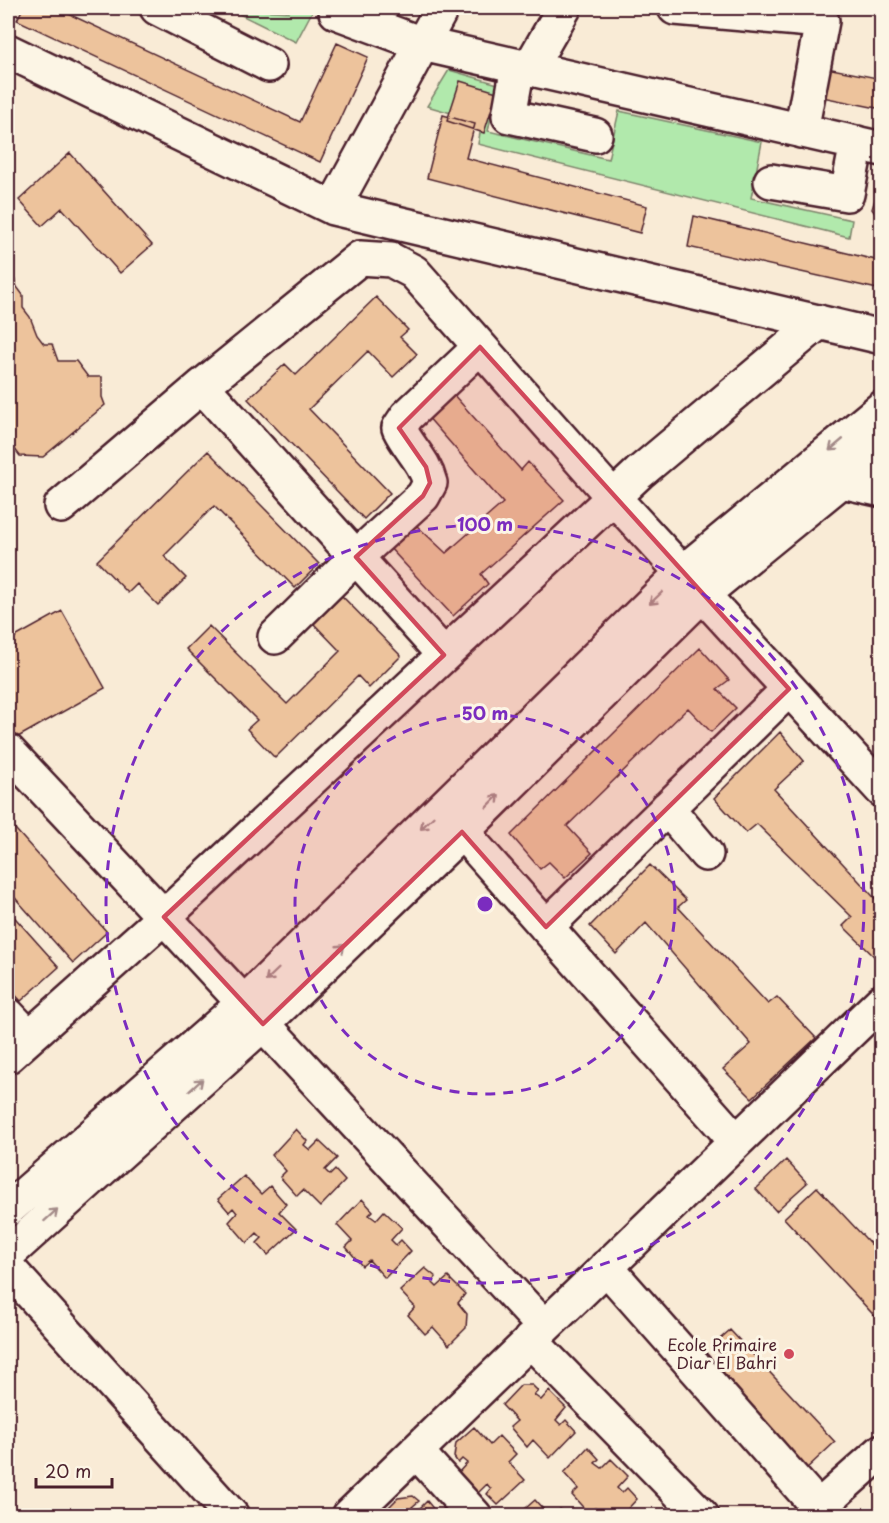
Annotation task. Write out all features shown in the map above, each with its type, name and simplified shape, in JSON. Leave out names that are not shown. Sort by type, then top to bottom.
[{"type":"street","points":[[157,8],[269,65]]},
{"type":"street","points":[[336,8],[336,12],[422,44],[869,146],[848,194],[771,181]]},
{"type":"street","points":[[333,208],[442,8]]},
{"type":"street","points":[[564,8],[523,68],[509,116],[595,135]]},
{"type":"street","points":[[675,8],[822,21],[801,131]]},
{"type":"street","points":[[8,51],[333,208],[882,337]]},
{"type":"street","points":[[61,506],[202,386],[360,258],[391,260],[414,272],[613,497],[882,790]]},
{"type":"street","points":[[15,1036],[164,917],[639,473],[819,322]]},
{"type":"street","points":[[275,637],[356,557],[423,496],[430,483],[426,466],[405,442],[399,428],[406,416],[480,347]]},
{"type":"street","points":[[202,386],[444,655]]},
{"type":"street","points":[[8,1254],[693,583],[882,408]]},
{"type":"street","points":[[8,1209],[254,1013],[462,832],[693,583],[841,481],[882,448]]},
{"type":"street","points":[[841,481],[882,490]]},
{"type":"street","points":[[546,927],[789,689]]},
{"type":"street","points":[[8,752],[254,1013],[537,1333],[702,1515]]},
{"type":"street","points":[[667,808],[706,853]]},
{"type":"street","points":[[462,832],[736,1141]]},
{"type":"street","points":[[350,1515],[882,1001]]},
{"type":"street","points":[[606,1267],[813,1511],[882,1450]]},
{"type":"street","points":[[8,1268],[232,1515]]},
{"type":"street","points":[[416,1450],[475,1515]]},
{"type":"highlighted area","points":[[480,347],[789,689],[546,927],[462,832],[263,1024],[164,917],[444,655],[356,557],[423,496],[430,483],[426,467],[399,428]]},
{"type":"green space","points":[[227,8],[289,12],[290,8],[314,8],[296,42]]},
{"type":"green space","points":[[449,70],[498,84],[488,131],[608,159],[619,111],[762,142],[751,198],[852,220],[849,237],[478,144],[482,122],[427,106]]},
{"type":"building","points":[[23,8],[56,8],[300,122],[337,43],[368,57],[320,162],[17,20]]},
{"type":"building","points":[[489,8],[514,8],[510,14]]},
{"type":"building","points":[[827,68],[882,79],[882,109],[822,97]]},
{"type":"building","points":[[460,81],[497,92],[484,133],[447,121]]},
{"type":"building","points":[[443,115],[475,124],[466,158],[647,206],[640,233],[427,178]]},
{"type":"building","points":[[70,153],[152,245],[120,273],[62,208],[42,226],[19,200]]},
{"type":"building","points":[[879,187],[882,188],[882,223],[872,209]]},
{"type":"building","points":[[694,216],[880,261],[882,255],[882,290],[688,247]]},
{"type":"building","points":[[8,260],[17,287],[23,295],[23,308],[44,344],[52,344],[58,361],[76,361],[88,377],[102,377],[102,397],[105,405],[43,457],[20,456],[8,440]]},
{"type":"building","points":[[376,297],[408,330],[400,337],[417,354],[393,377],[368,351],[309,409],[390,493],[364,519],[248,399],[285,364],[296,375]]},
{"type":"building","points":[[452,393],[521,470],[528,462],[564,500],[481,574],[488,584],[453,616],[389,547],[417,526],[446,553],[503,503],[427,416]]},
{"type":"building","points":[[208,451],[319,564],[295,588],[214,506],[164,556],[186,578],[158,605],[137,584],[128,593],[97,561]]},
{"type":"building","points":[[341,595],[401,656],[369,688],[358,676],[275,758],[247,729],[257,720],[186,649],[209,626],[287,704],[340,651],[313,623]]},
{"type":"building","points":[[62,611],[105,688],[18,737],[8,728],[8,641]]},
{"type":"building","points":[[700,648],[729,680],[717,689],[736,708],[711,732],[688,708],[567,826],[592,853],[565,878],[549,862],[540,869],[511,835]]},
{"type":"building","points":[[780,732],[804,761],[774,789],[882,906],[882,964],[843,926],[852,917],[757,824],[746,833],[714,798]]},
{"type":"building","points":[[8,821],[107,932],[73,963],[8,890]]},
{"type":"building","points":[[650,865],[686,900],[678,907],[768,1004],[777,997],[816,1038],[752,1098],[723,1069],[751,1044],[646,923],[616,954],[590,926]]},
{"type":"building","points":[[8,910],[59,967],[21,1001],[8,987]]},
{"type":"building","points":[[296,1129],[307,1141],[304,1145],[310,1150],[319,1141],[337,1158],[325,1170],[330,1175],[335,1170],[345,1181],[320,1207],[303,1190],[297,1196],[280,1177],[286,1171],[272,1155]]},
{"type":"building","points":[[786,1160],[807,1183],[776,1211],[756,1189]]},
{"type":"building","points":[[244,1176],[261,1194],[270,1186],[286,1204],[279,1212],[296,1229],[268,1255],[257,1243],[262,1238],[257,1233],[247,1243],[229,1222],[237,1213],[233,1208],[229,1212],[218,1199]]},
{"type":"building","points":[[817,1187],[882,1256],[882,1324],[784,1218]]},
{"type":"building","points":[[362,1199],[373,1211],[369,1215],[376,1220],[384,1211],[402,1228],[391,1240],[396,1245],[401,1240],[411,1251],[385,1278],[369,1260],[362,1266],[346,1247],[352,1241],[337,1225]]},
{"type":"building","points":[[425,1268],[436,1277],[432,1282],[437,1287],[448,1277],[465,1294],[458,1303],[467,1314],[466,1328],[449,1345],[433,1327],[425,1334],[408,1315],[415,1307],[400,1291]]},
{"type":"building","points":[[730,1330],[835,1442],[805,1470],[714,1371],[727,1360],[713,1345]]},
{"type":"building","points":[[521,1385],[532,1385],[538,1391],[534,1395],[541,1400],[549,1391],[566,1408],[556,1420],[561,1425],[566,1420],[576,1431],[550,1458],[533,1440],[527,1447],[510,1427],[517,1421],[502,1405]]},
{"type":"building","points":[[474,1427],[490,1445],[499,1436],[516,1454],[508,1462],[525,1480],[498,1505],[487,1494],[491,1489],[487,1484],[477,1494],[458,1473],[467,1463],[462,1459],[458,1463],[454,1457],[456,1443]]},
{"type":"building","points":[[588,1447],[599,1459],[595,1463],[602,1468],[611,1459],[628,1476],[617,1488],[622,1493],[627,1488],[637,1499],[621,1516],[602,1516],[595,1508],[589,1514],[572,1495],[578,1489],[564,1473]]},
{"type":"building","points":[[413,1496],[419,1501],[412,1507],[417,1511],[427,1501],[436,1512],[433,1516],[382,1514],[398,1498]]},
{"type":"building","points":[[535,1500],[549,1516],[517,1516]]},
{"type":"building","points":[[560,1509],[566,1516],[553,1516]]},
{"type":"place","name":"Ecole Primaire Diar El Bahri","points":[[789,1354]]}]
